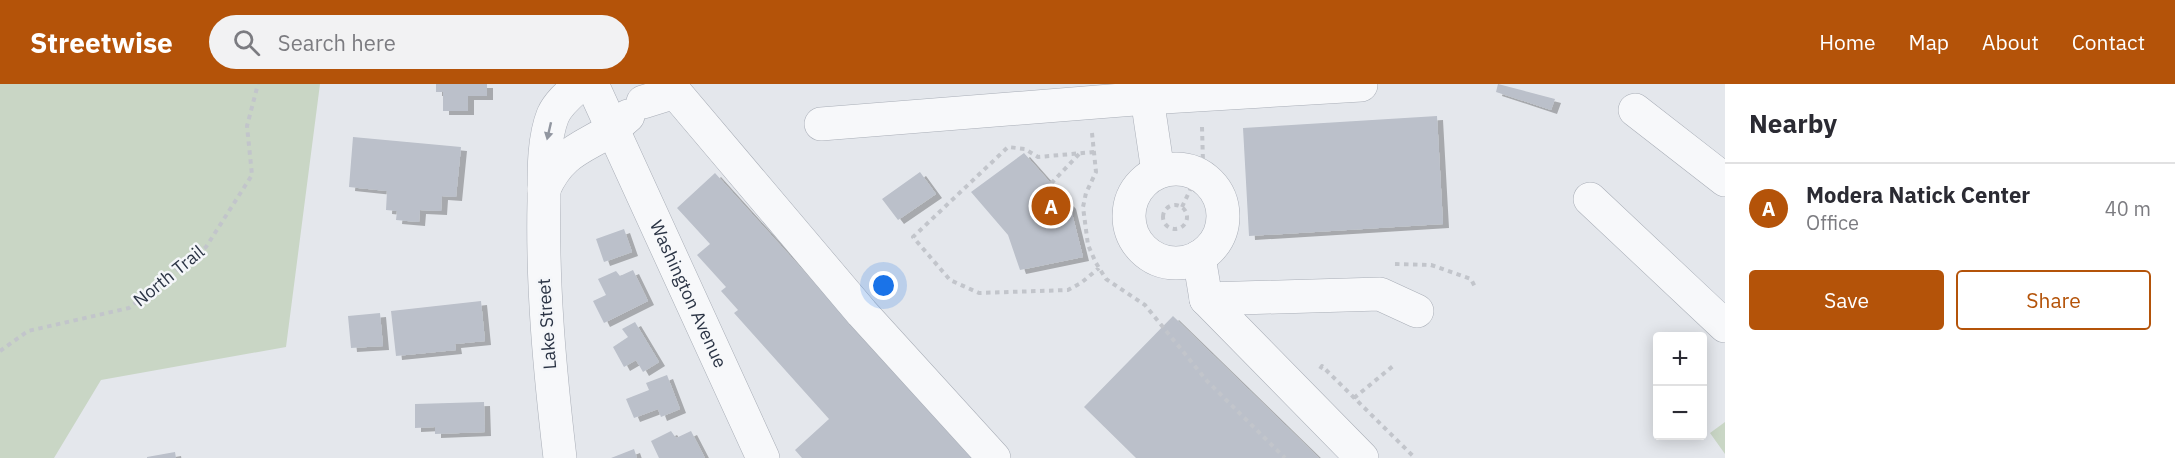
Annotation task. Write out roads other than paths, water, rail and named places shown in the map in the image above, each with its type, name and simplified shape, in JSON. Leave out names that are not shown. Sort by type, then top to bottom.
[{"type":"street","name":"Lake Street","points":[[560,458],[545,324],[544,189],[547,142],[553,114],[563,100],[581,84]]},
{"type":"street","points":[[592,84],[613,131]]},
{"type":"street","points":[[821,124],[1146,91],[1361,86]]},
{"type":"street","points":[[1146,91],[1158,172]]},
{"type":"street","points":[[544,189],[552,172],[571,151],[613,131],[638,93],[675,92],[862,313],[994,458]]},
{"type":"street","points":[[1635,110],[1725,180]]},
{"type":"street","name":"Washington Avenue","points":[[613,131],[763,458]]},
{"type":"street","points":[[1173,169],[1190,171],[1204,178],[1215,190],[1222,205],[1223,221],[1218,237],[1208,251],[1199,257],[1185,262],[1170,263],[1155,258],[1133,237],[1129,222],[1130,207],[1135,192],[1158,172],[1173,169]]},
{"type":"street","points":[[1590,199],[1725,326]]},
{"type":"street","points":[[1199,257],[1206,299],[1362,458]]},
{"type":"street","points":[[1206,299],[1380,294],[1417,311]]},
{"type":"place","name":"Modera Natick Center","points":[[1051,206]]}]
